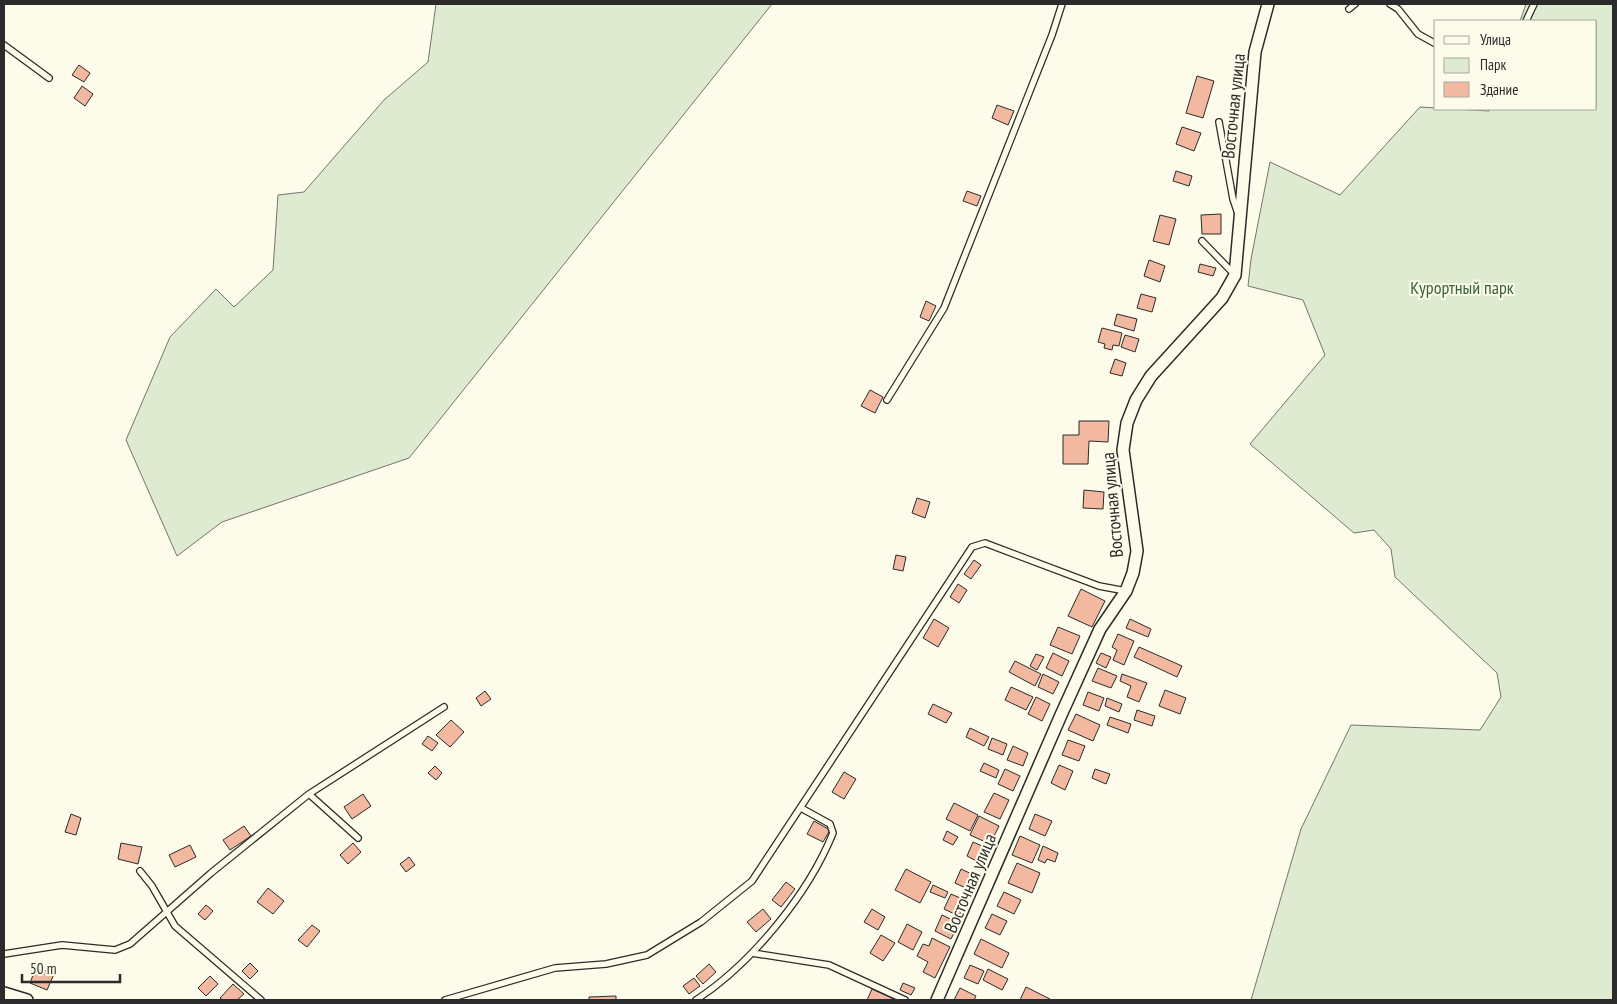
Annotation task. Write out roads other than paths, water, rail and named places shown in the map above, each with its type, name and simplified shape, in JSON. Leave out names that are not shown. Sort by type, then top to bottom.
[{"type":"street","name":"Восточная улица","points":[[937,1000],[1084,663],[1100,629],[1126,591],[1133,573],[1137,551],[1123,450],[1127,423],[1136,400],[1151,376],[1222,298],[1235,275],[1256,52],[1268,4]]},
{"type":"street","points":[[4,993],[27,1000]]},
{"type":"lane","points":[[887,400],[944,308],[1052,36],[1062,4]]},
{"type":"lane","points":[[1349,9],[1355,4]]},
{"type":"lane","points":[[1390,4],[1398,9],[1418,34],[1434,43]]},
{"type":"lane","points":[[1526,20],[1534,4]]},
{"type":"lane","points":[[4,45],[49,78]]},
{"type":"lane","points":[[1219,122],[1233,199],[1240,220]]},
{"type":"lane","points":[[1202,241],[1235,275]]},
{"type":"lane","points":[[445,1000],[556,968],[606,964],[647,955],[701,922],[752,881],[972,547],[985,543],[1099,586],[1126,591]]},
{"type":"lane","points":[[4,954],[62,945],[115,950],[130,944],[167,914],[211,873],[309,794],[444,707]]},
{"type":"lane","points":[[309,794],[358,838]]},
{"type":"lane","points":[[696,1000],[730,974],[752,953],[806,884],[826,852],[833,833],[830,824],[801,808]]},
{"type":"lane","points":[[140,871],[152,886],[175,926],[262,1000]]},
{"type":"lane","points":[[752,953],[829,965],[906,1000]]},
{"type":"park label","name":"Курортный парк","points":[[1462,287]]}]
